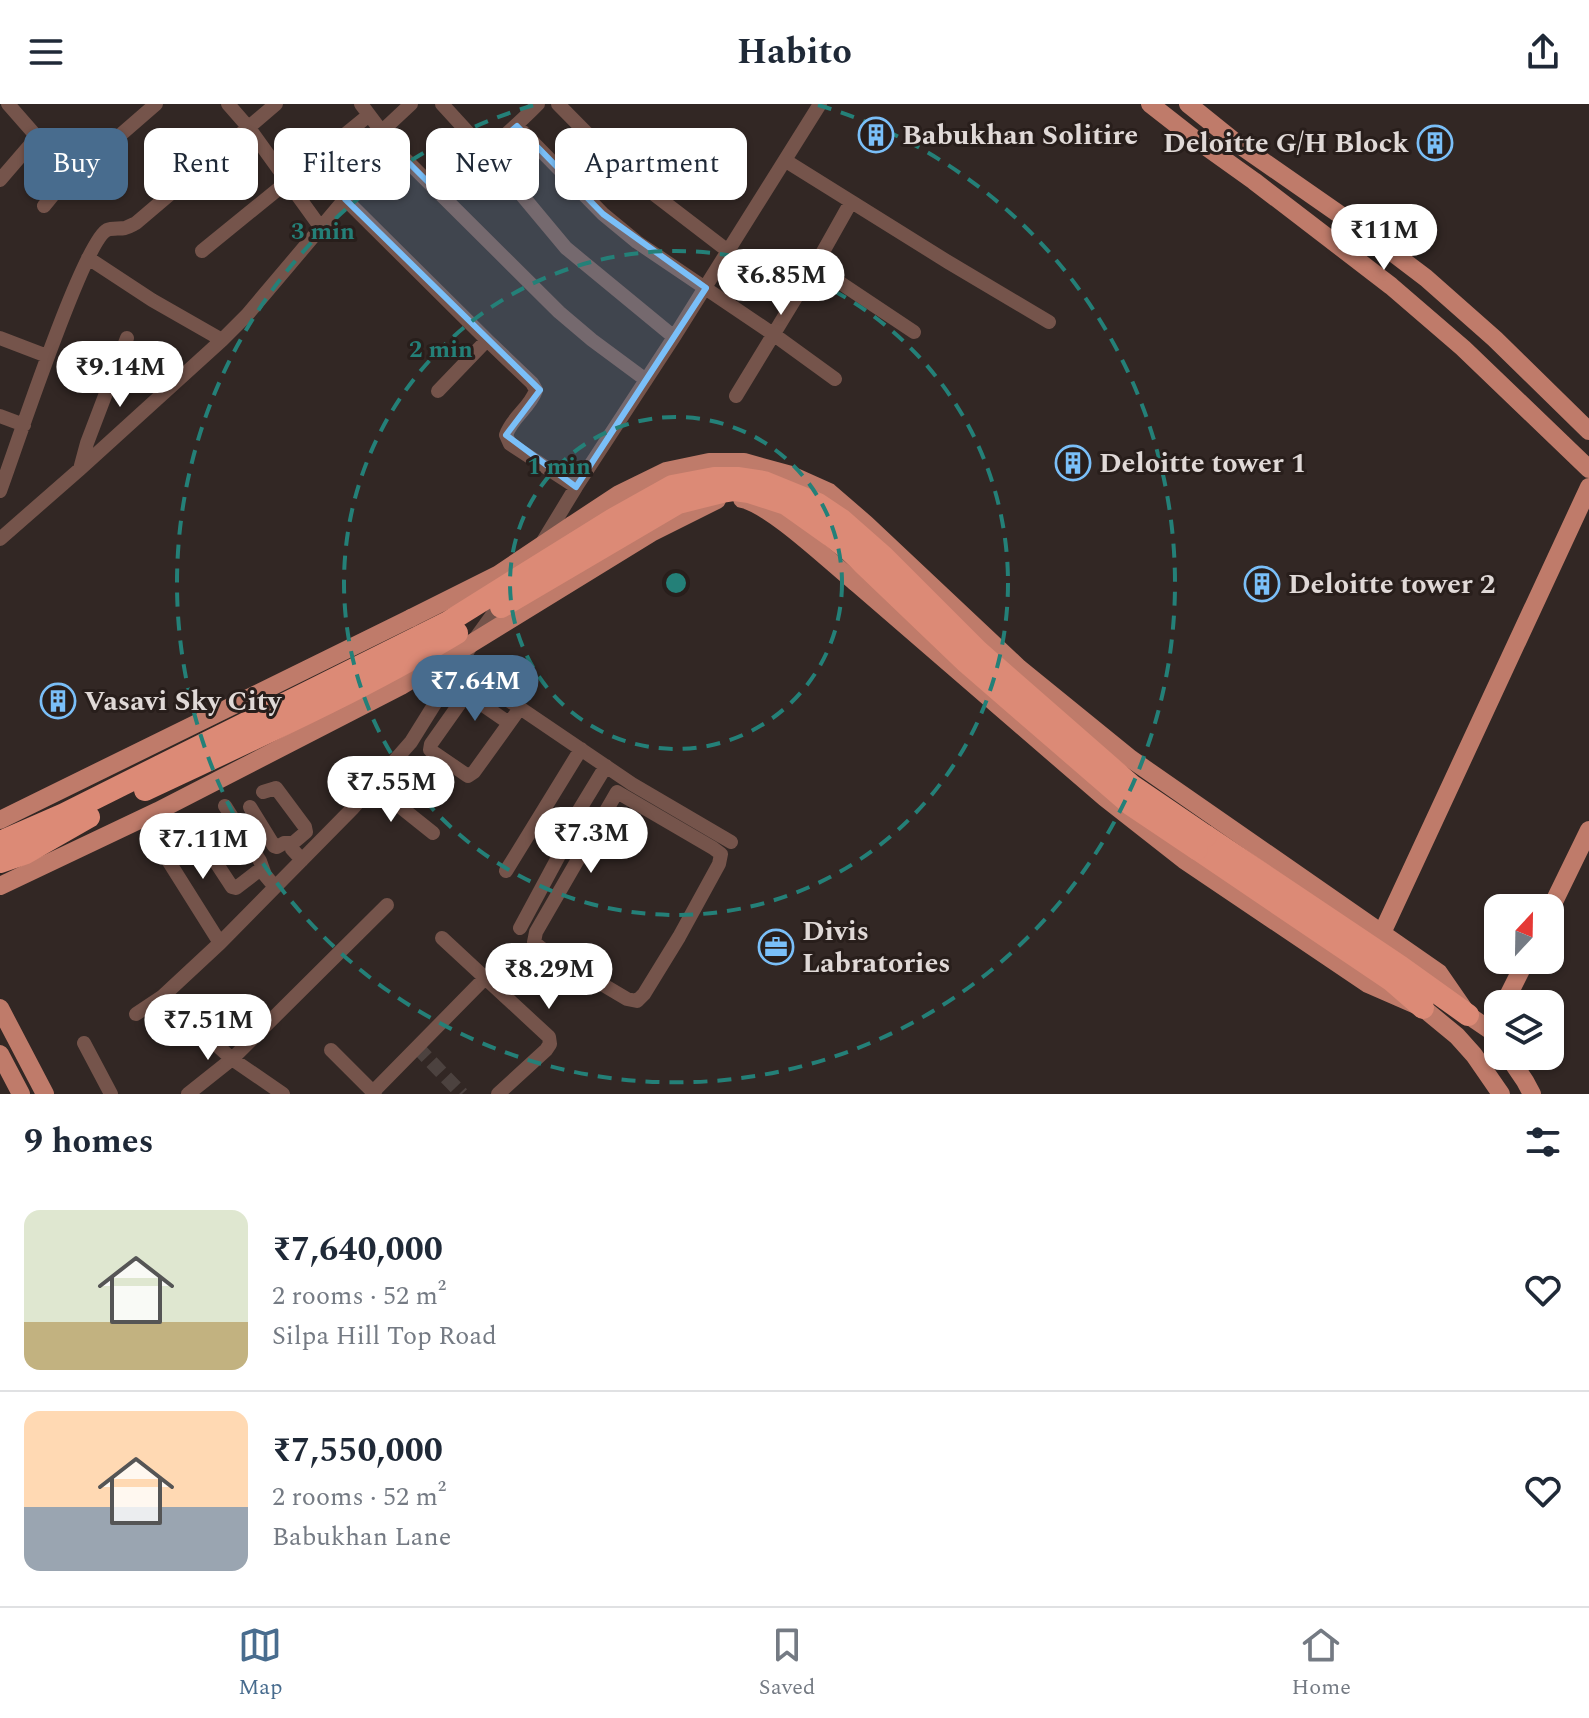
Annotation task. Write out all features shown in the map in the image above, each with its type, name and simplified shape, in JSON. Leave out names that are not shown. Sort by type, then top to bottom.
[{"type":"highway","points":[[0,842],[64,814],[448,622],[613,519],[672,486],[714,478],[739,478],[764,482],[818,504],[842,520],[884,557],[978,651],[1119,775],[1201,842],[1392,981],[1423,1008]]},
{"type":"highway","points":[[0,862],[26,853],[94,815],[413,659],[678,503],[735,490],[786,504],[831,536],[967,663],[1130,804],[1201,842],[1401,967],[1468,1015]]},
{"type":"main road","points":[[1150,104],[1391,286],[1463,348],[1589,469]]},
{"type":"main road","points":[[1188,104],[1234,141],[1426,278],[1495,339],[1589,431]]},
{"type":"main road","points":[[0,820],[499,574],[619,494],[666,471],[709,462],[744,462],[791,475],[829,492],[1041,686],[1131,759],[1439,973],[1468,1015],[1484,1023]]},
{"type":"main road","points":[[1382,933],[1589,487]]},
{"type":"main road","points":[[0,886],[158,811],[452,663],[651,533],[729,496],[748,500],[767,511],[855,582],[1105,798],[1184,860],[1368,984],[1423,1008],[1466,1046],[1501,1094]]},
{"type":"main road","points":[[1012,718],[1041,686]]},
{"type":"main road","points":[[1044,745],[1071,710]]},
{"type":"main road","points":[[1558,894],[1589,830]]},
{"type":"main road","points":[[0,1008],[45,1094]]},
{"type":"main road","points":[[0,1054],[21,1094]]},
{"type":"main road","points":[[1517,1070],[1532,1094]]},
{"type":"street","points":[[29,104],[12,109],[29,128]]},
{"type":"street","points":[[128,129],[156,104]]},
{"type":"street","points":[[228,104],[249,128],[276,104]]},
{"type":"street","points":[[385,128],[411,104]]},
{"type":"street","points":[[442,104],[464,128]]},
{"type":"street","points":[[514,128],[538,104]]},
{"type":"street","points":[[558,104],[625,172],[728,251]]},
{"type":"street","points":[[136,1014],[163,996],[220,943],[411,742],[444,689],[452,663],[531,563],[576,487],[706,288],[820,104]]},
{"type":"street","points":[[345,128],[365,110],[378,128]]},
{"type":"street","points":[[517,126],[603,214],[637,242],[835,379]]},
{"type":"street","points":[[258,138],[274,155]]},
{"type":"street","points":[[0,180],[24,152]]},
{"type":"street","points":[[786,161],[1049,322]]},
{"type":"street","points":[[410,164],[426,180]]},
{"type":"street","points":[[202,251],[274,192]]},
{"type":"street","points":[[44,206],[49,200]]},
{"type":"street","points":[[0,491],[47,356],[99,237],[107,230],[136,223],[163,200]]},
{"type":"street","points":[[306,200],[321,228]]},
{"type":"street","points":[[0,539],[222,340],[344,200]]},
{"type":"street","points":[[346,200],[532,383],[536,390],[534,397],[509,425],[506,435],[510,444],[576,487]]},
{"type":"street","points":[[446,200],[559,312],[646,380]]},
{"type":"street","points":[[526,200],[566,248],[674,337]]},
{"type":"street","points":[[736,396],[851,202]]},
{"type":"street","points":[[88,258],[152,300],[222,340]]},
{"type":"street","points":[[815,266],[914,332]]},
{"type":"street","points":[[0,338],[47,356]]},
{"type":"street","points":[[80,469],[127,338]]},
{"type":"street","points":[[438,391],[487,340]]},
{"type":"street","points":[[0,416],[24,425]]},
{"type":"street","points":[[452,663],[606,766],[629,790],[721,854],[719,864],[679,937],[637,1001],[627,999],[534,942],[536,932],[616,793],[629,790]]},
{"type":"street","points":[[444,689],[460,703],[430,750],[465,775],[470,776],[474,772],[520,708]]},
{"type":"street","points":[[464,692],[509,723]]},
{"type":"street","points":[[506,871],[581,749]]},
{"type":"street","points":[[520,928],[562,850],[561,840],[606,766]]},
{"type":"street","points":[[373,785],[433,833]]},
{"type":"street","points":[[250,807],[274,846],[293,843],[306,832],[276,788],[263,792]]},
{"type":"street","points":[[225,806],[275,887]]},
{"type":"street","points":[[655,806],[731,842]]},
{"type":"street","points":[[196,832],[232,887],[236,888],[262,868]]},
{"type":"street","points":[[154,838],[220,943]]},
{"type":"street","points":[[293,843],[292,849],[302,860]]},
{"type":"street","points":[[188,1094],[232,1059],[387,905]]},
{"type":"street","points":[[442,938],[549,1037],[550,1044],[546,1050],[498,1094]]},
{"type":"street","points":[[331,1050],[374,1093],[485,978]]},
{"type":"street","points":[[163,996],[232,1059],[283,1094]]},
{"type":"street","points":[[84,1043],[111,1094]]},
{"type":"highlighted area","points":[[517,126],[603,214],[706,288],[576,487],[506,435],[540,390],[345,199],[394,148],[439,193]]},
{"type":"tunnel","points":[[417,1047],[462,1094]]},
{"type":"place","name":"Babukhan Solitire","points":[[876,135]]},
{"type":"place","name":"Deloitte G/H Block","points":[[1435,143]]},
{"type":"place","name":"Deloitte tower 1","points":[[1073,463]]},
{"type":"place","name":"Deloitte tower 2","points":[[1262,584]]},
{"type":"place","name":"Vasavi Sky City","points":[[58,701]]},
{"type":"place","name":"Divis Labratories","points":[[776,947]]}]
